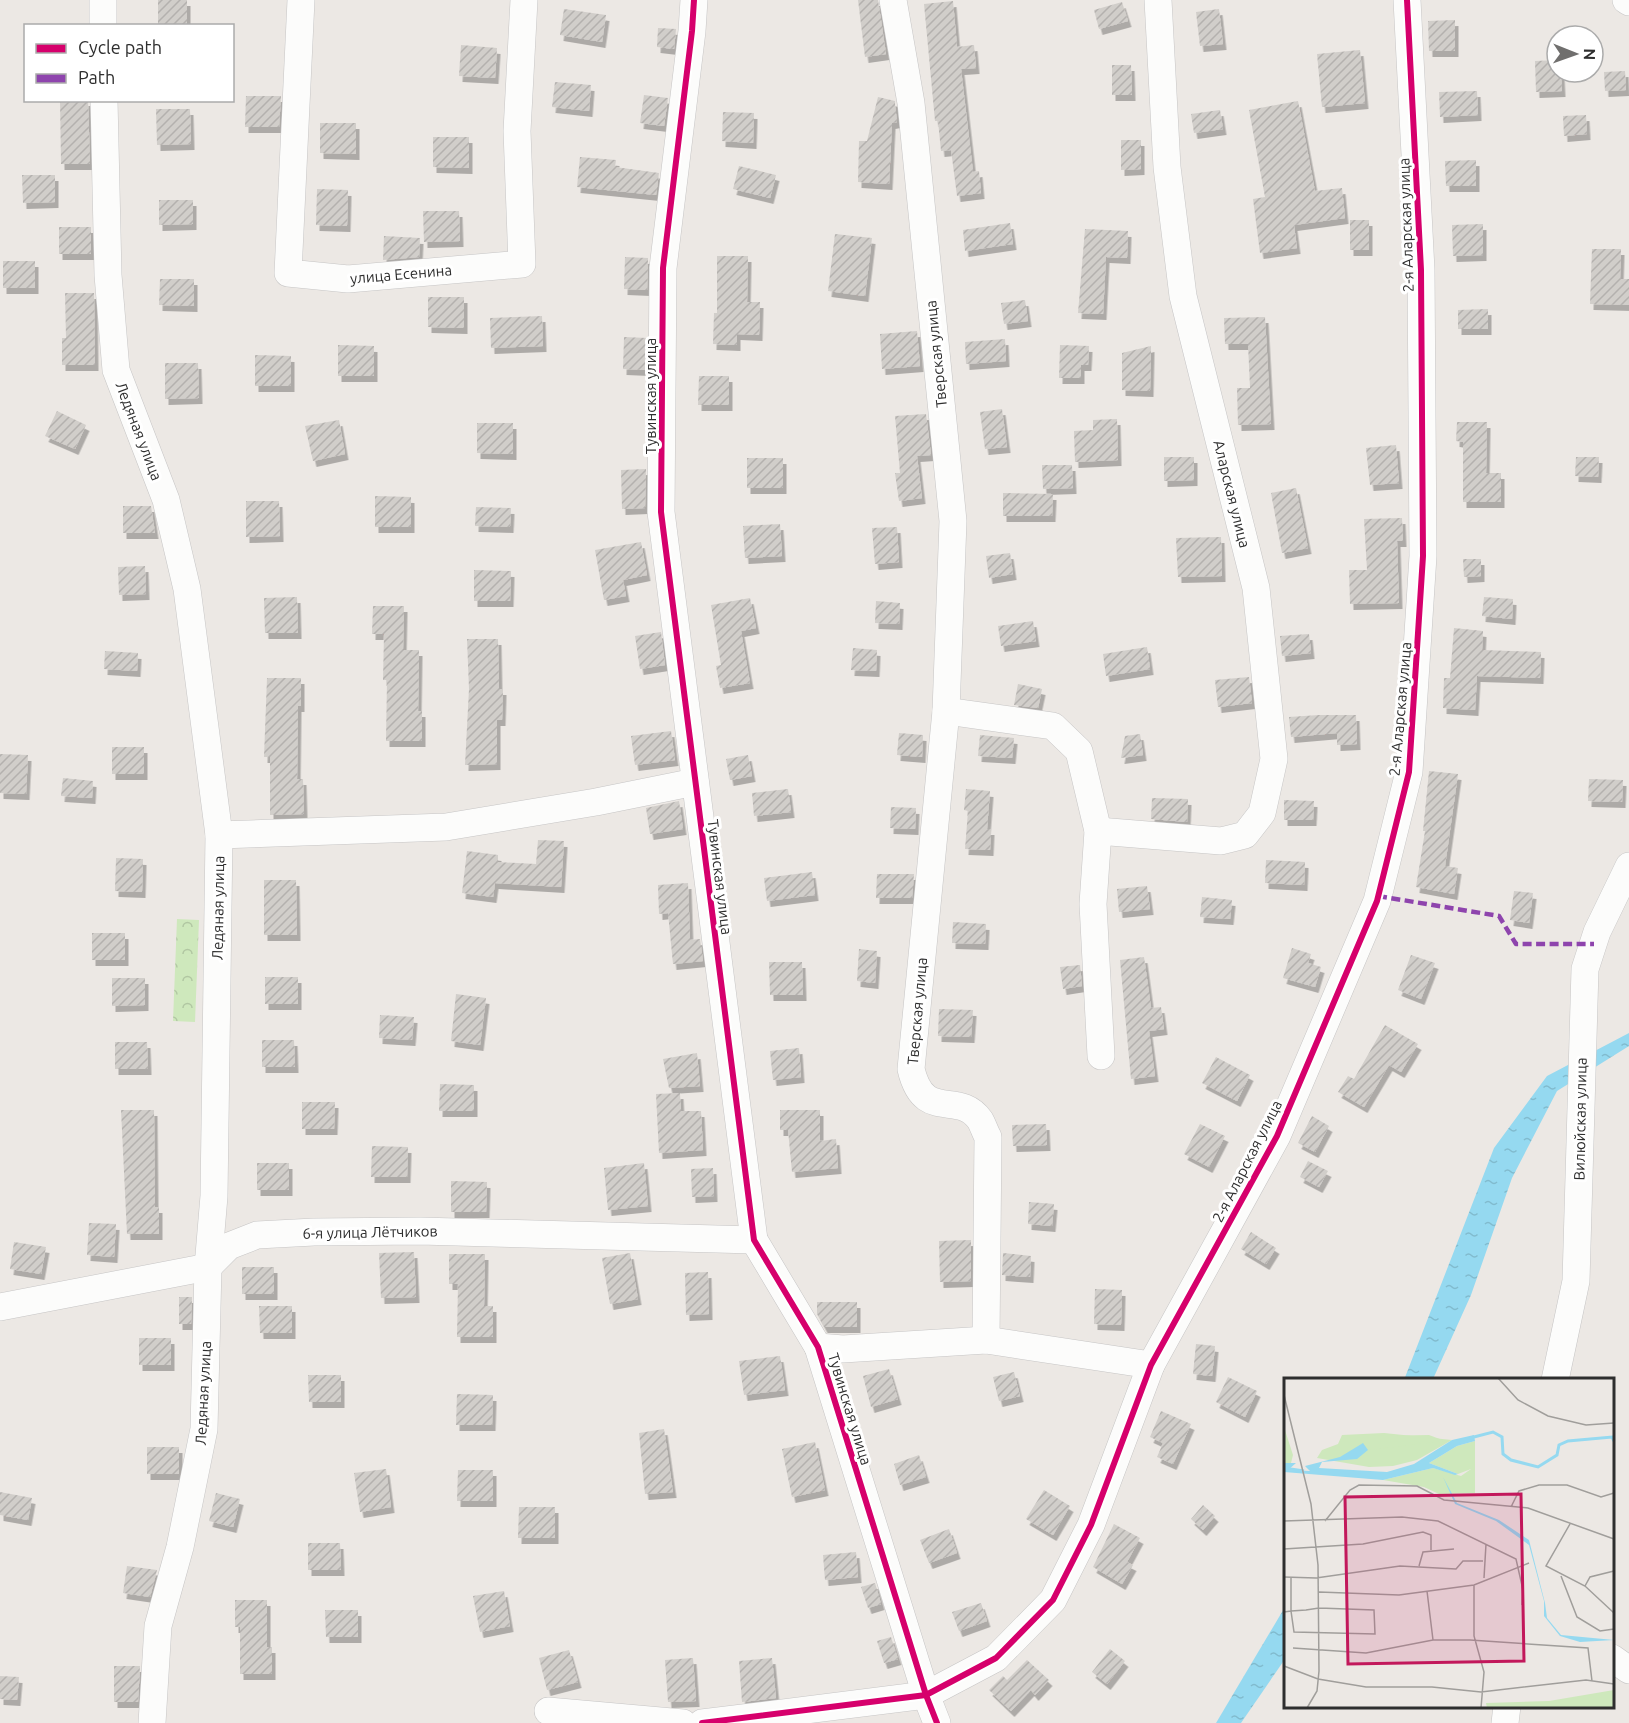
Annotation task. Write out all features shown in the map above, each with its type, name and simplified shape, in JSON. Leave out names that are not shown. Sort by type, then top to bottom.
[{"type":"street","points":[[103,0],[103,24]]},
{"type":"street","name":"улица Есенина","points":[[301,0],[288,273],[348,279],[522,264],[517,131],[524,0]]},
{"type":"street","name":"Тувинская улица","points":[[694,0],[663,268],[662,512],[754,1240],[818,1347],[926,1695],[937,1723]]},
{"type":"street","name":"Тверская улица","points":[[892,0],[911,103],[953,521],[946,711],[911,1069],[915,1088],[930,1101],[963,1107],[979,1119],[988,1137],[986,1340]]},
{"type":"street","name":"Аларская улица","points":[[1098,831],[1221,841],[1245,835],[1262,813],[1274,759],[1256,588],[1183,296],[1167,167],[1158,0]]},
{"type":"street","name":"2-я Аларская улица","points":[[926,1695],[996,1658],[1053,1600],[1090,1525],[1151,1365],[1281,1126],[1377,901],[1409,772],[1423,556],[1421,270],[1407,0]]},
{"type":"street","name":"Ледяная улица","points":[[104,102],[108,275],[116,369],[166,500],[187,589],[219,836],[214,1196],[208,1267],[204,1429],[180,1547],[158,1626],[152,1723]]},
{"type":"street","points":[[946,711],[1053,726],[1079,751],[1098,831],[1093,904],[1101,1056]]},
{"type":"street","points":[[219,836],[446,827],[596,802],[695,782]]},
{"type":"street","name":"Вилюйская улица","points":[[1555,1378],[1576,1281],[1585,969],[1597,932],[1629,866]]},
{"type":"street","name":"6-я улица Лётчиков","points":[[208,1267],[229,1246],[256,1235],[314,1232],[420,1231],[754,1240]]},
{"type":"street","points":[[0,1307],[208,1267]]},
{"type":"street","points":[[818,1347],[843,1349],[986,1340],[1151,1365]]},
{"type":"street","points":[[1614,1659],[1629,1670]]},
{"type":"street","points":[[702,1723],[926,1695]]},
{"type":"street","points":[[1505,1723],[1507,1708]]},
{"type":"street","points":[[548,1711],[683,1723]]},
{"type":"green space","points":[[177,919],[199,920],[195,1022],[173,1021]]},
{"type":"water","points":[[1629,1033],[1629,1046],[1557,1091],[1512,1178],[1471,1295],[1433,1378],[1405,1378],[1494,1148],[1547,1076]]},
{"type":"water","points":[[1284,1609],[1284,1660],[1241,1723],[1216,1723]]},
{"type":"building","points":[[158,0],[187,0],[187,24],[158,24]]},
{"type":"building","points":[[858,0],[878,0],[886,54],[865,57]]},
{"type":"building","points":[[953,1],[957,47],[974,45],[976,68],[961,69],[973,172],[979,171],[981,193],[957,196],[951,150],[941,151],[938,121],[935,121],[924,4]]},
{"type":"building","points":[[1122,2],[1128,21],[1099,29],[1094,10]]},
{"type":"building","points":[[564,9],[606,15],[602,42],[560,35]]},
{"type":"building","points":[[1219,9],[1223,44],[1200,46],[1196,12]]},
{"type":"building","points":[[1455,20],[1455,51],[1429,51],[1428,21]]},
{"type":"building","points":[[658,28],[676,29],[674,49],[657,47]]},
{"type":"building","points":[[461,45],[497,48],[495,78],[459,76]]},
{"type":"building","points":[[1360,50],[1365,103],[1322,107],[1317,54]]},
{"type":"building","points":[[1535,61],[1545,61],[1545,84],[1562,84],[1562,91],[1536,92]]},
{"type":"building","points":[[1112,65],[1131,65],[1132,95],[1112,95]]},
{"type":"building","points":[[1625,71],[1626,90],[1605,91],[1605,72]]},
{"type":"building","points":[[555,82],[591,85],[589,111],[552,107]]},
{"type":"building","points":[[1477,91],[1478,115],[1440,117],[1439,92]]},
{"type":"building","points":[[644,95],[668,98],[664,126],[640,123]]},
{"type":"building","points":[[246,96],[281,96],[279,127],[245,127]]},
{"type":"building","points":[[878,97],[895,101],[897,122],[892,123],[889,184],[858,182],[859,141],[867,141]]},
{"type":"building","points":[[1298,101],[1315,191],[1342,188],[1345,218],[1294,225],[1297,248],[1260,253],[1253,199],[1265,197],[1249,110]]},
{"type":"building","points":[[60,102],[88,102],[90,164],[61,164]]},
{"type":"building","points":[[156,109],[190,109],[191,144],[157,145]]},
{"type":"building","points":[[1220,110],[1223,129],[1194,133],[1191,114]]},
{"type":"building","points":[[723,112],[754,113],[753,143],[722,141]]},
{"type":"building","points":[[1586,115],[1587,134],[1564,136],[1563,116]]},
{"type":"building","points":[[320,123],[356,123],[356,154],[320,153]]},
{"type":"building","points":[[433,137],[469,137],[469,168],[433,167]]},
{"type":"building","points":[[1121,140],[1141,140],[1141,169],[1121,170]]},
{"type":"building","points":[[580,157],[616,160],[615,167],[659,173],[656,195],[577,187]]},
{"type":"building","points":[[1476,160],[1476,186],[1446,186],[1445,161]]},
{"type":"building","points":[[739,166],[776,175],[770,198],[733,189]]},
{"type":"building","points":[[22,175],[55,175],[55,202],[23,203]]},
{"type":"building","points":[[317,189],[348,190],[347,226],[316,225]]},
{"type":"building","points":[[159,200],[193,200],[193,224],[159,225]]},
{"type":"building","points":[[423,211],[459,211],[460,241],[424,242]]},
{"type":"building","points":[[1350,220],[1369,220],[1369,250],[1350,250]]},
{"type":"building","points":[[1010,223],[1013,244],[965,251],[963,230]]},
{"type":"building","points":[[1483,224],[1483,255],[1453,256],[1452,225]]},
{"type":"building","points":[[59,227],[91,227],[91,254],[59,254]]},
{"type":"building","points":[[1085,229],[1128,231],[1127,258],[1106,257],[1103,314],[1078,313]]},
{"type":"building","points":[[835,234],[872,238],[865,296],[828,291]]},
{"type":"building","points":[[384,236],[420,238],[419,257],[383,260]]},
{"type":"building","points":[[1592,249],[1621,249],[1620,279],[1629,279],[1629,305],[1590,304]]},
{"type":"building","points":[[717,256],[748,256],[747,302],[760,302],[759,335],[737,334],[737,345],[713,344],[714,313],[717,313]]},
{"type":"building","points":[[625,257],[648,258],[647,290],[624,289]]},
{"type":"building","points":[[3,261],[35,261],[35,288],[3,288]]},
{"type":"building","points":[[160,279],[194,279],[194,306],[159,305]]},
{"type":"building","points":[[65,293],[94,293],[95,365],[62,365],[62,338],[66,338]]},
{"type":"building","points":[[428,297],[464,297],[464,328],[428,327]]},
{"type":"building","points":[[1025,300],[1028,321],[1004,324],[1001,303]]},
{"type":"building","points":[[1488,309],[1488,329],[1458,329],[1458,310]]},
{"type":"building","points":[[542,316],[543,346],[491,348],[490,318]]},
{"type":"building","points":[[1265,317],[1271,424],[1238,425],[1237,388],[1250,388],[1248,344],[1225,344],[1224,318]]},
{"type":"building","points":[[917,331],[920,366],[882,369],[880,334]]},
{"type":"building","points":[[624,337],[647,338],[646,370],[623,369]]},
{"type":"building","points":[[1005,339],[1006,361],[966,364],[965,342]]},
{"type":"building","points":[[338,345],[374,346],[374,376],[338,376]]},
{"type":"building","points":[[1060,345],[1089,346],[1088,365],[1081,365],[1081,378],[1059,378]]},
{"type":"building","points":[[1151,346],[1150,391],[1122,390],[1122,353]]},
{"type":"building","points":[[255,355],[291,356],[291,386],[255,386]]},
{"type":"building","points":[[165,363],[198,363],[199,398],[165,399]]},
{"type":"building","points":[[699,376],[729,376],[729,405],[698,405]]},
{"type":"building","points":[[1002,409],[1007,447],[985,449],[980,412]]},
{"type":"building","points":[[57,411],[86,425],[75,449],[45,436]]},
{"type":"building","points":[[926,414],[931,455],[917,456],[922,498],[899,501],[895,473],[900,473],[895,416]]},
{"type":"building","points":[[1117,419],[1118,460],[1075,462],[1074,431],[1093,430],[1093,420]]},
{"type":"building","points":[[339,420],[345,454],[313,461],[305,426]]},
{"type":"building","points":[[1457,422],[1487,422],[1486,473],[1501,473],[1501,502],[1463,502],[1463,442],[1456,441]]},
{"type":"building","points":[[477,423],[513,423],[513,454],[477,453]]},
{"type":"building","points":[[1396,445],[1399,483],[1370,485],[1366,448]]},
{"type":"building","points":[[1164,457],[1194,457],[1194,480],[1164,481]]},
{"type":"building","points":[[1576,457],[1599,457],[1598,477],[1575,476]]},
{"type":"building","points":[[747,458],[783,458],[783,488],[747,488]]},
{"type":"building","points":[[1042,465],[1072,465],[1073,488],[1043,489]]},
{"type":"building","points":[[646,469],[645,508],[622,509],[621,470]]},
{"type":"building","points":[[1296,488],[1308,548],[1282,553],[1271,493]]},
{"type":"building","points":[[1003,493],[1053,494],[1052,516],[1003,516]]},
{"type":"building","points":[[375,496],[411,497],[411,527],[375,527]]},
{"type":"building","points":[[246,501],[279,501],[280,536],[246,537]]},
{"type":"building","points":[[123,506],[151,506],[155,533],[123,533]]},
{"type":"building","points":[[476,507],[511,508],[510,527],[475,526]]},
{"type":"building","points":[[1402,518],[1403,541],[1397,541],[1399,603],[1350,604],[1349,570],[1367,570],[1364,519]]},
{"type":"building","points":[[780,524],[782,556],[745,558],[743,526]]},
{"type":"building","points":[[897,527],[899,562],[875,564],[872,528]]},
{"type":"building","points":[[1221,537],[1222,576],[1178,577],[1176,538]]},
{"type":"building","points":[[641,542],[647,575],[623,580],[626,596],[604,600],[595,550]]},
{"type":"building","points":[[1010,553],[1013,574],[989,578],[986,556]]},
{"type":"building","points":[[1463,559],[1481,559],[1481,576],[1464,577]]},
{"type":"building","points":[[145,566],[146,594],[119,595],[118,567]]},
{"type":"building","points":[[474,570],[511,571],[510,601],[474,601]]},
{"type":"building","points":[[297,597],[298,633],[265,633],[264,598]]},
{"type":"building","points":[[1484,597],[1513,599],[1512,619],[1482,616]]},
{"type":"building","points":[[750,598],[756,628],[741,631],[750,683],[720,688],[716,666],[721,665],[711,605]]},
{"type":"building","points":[[876,601],[900,603],[899,624],[875,623]]},
{"type":"building","points":[[373,606],[404,606],[403,650],[419,650],[418,711],[422,711],[422,741],[386,741],[387,680],[383,680],[384,634],[372,634]]},
{"type":"building","points":[[1033,621],[1036,641],[1001,646],[998,626]]},
{"type":"building","points":[[1454,628],[1483,631],[1482,650],[1541,652],[1540,678],[1477,676],[1475,710],[1443,708],[1444,678],[1450,678]]},
{"type":"building","points":[[661,632],[665,665],[640,669],[635,636]]},
{"type":"building","points":[[1309,634],[1311,653],[1282,656],[1280,636]]},
{"type":"building","points":[[467,639],[498,639],[499,689],[503,689],[502,720],[497,720],[497,764],[465,765],[469,689]]},
{"type":"building","points":[[1147,647],[1150,669],[1106,676],[1103,654]]},
{"type":"building","points":[[853,648],[877,650],[876,671],[851,670]]},
{"type":"building","points":[[105,651],[138,653],[137,671],[104,669]]},
{"type":"building","points":[[1249,677],[1252,703],[1218,707],[1215,680]]},
{"type":"building","points":[[267,678],[301,678],[301,706],[298,706],[297,779],[303,779],[304,814],[270,815],[270,757],[264,757]]},
{"type":"building","points":[[1018,684],[1042,689],[1038,708],[1014,705]]},
{"type":"building","points":[[1356,715],[1357,744],[1337,745],[1337,733],[1291,737],[1289,717]]},
{"type":"building","points":[[671,731],[675,760],[635,765],[631,736]]},
{"type":"building","points":[[899,733],[923,735],[922,757],[897,755]]},
{"type":"building","points":[[1140,734],[1143,755],[1121,758],[1125,736]]},
{"type":"building","points":[[980,735],[1014,738],[1012,758],[978,756]]},
{"type":"building","points":[[112,747],[144,747],[144,774],[112,774]]},
{"type":"building","points":[[0,754],[28,755],[26,794],[0,793]]},
{"type":"building","points":[[748,755],[752,776],[730,780],[726,759]]},
{"type":"building","points":[[1429,771],[1458,774],[1445,866],[1458,868],[1454,894],[1416,887],[1425,831],[1423,831]]},
{"type":"building","points":[[63,778],[93,781],[92,798],[61,796]]},
{"type":"building","points":[[1589,779],[1623,780],[1622,802],[1588,801]]},
{"type":"building","points":[[788,789],[791,812],[754,816],[752,793]]},
{"type":"building","points":[[966,789],[990,791],[987,829],[991,829],[990,850],[965,849],[968,811],[964,810]]},
{"type":"building","points":[[1152,798],[1188,799],[1187,822],[1151,819]]},
{"type":"building","points":[[1284,800],[1314,801],[1313,820],[1284,820]]},
{"type":"building","points":[[679,801],[683,829],[650,834],[646,808]]},
{"type":"building","points":[[891,807],[916,808],[915,829],[890,828]]},
{"type":"building","points":[[538,840],[564,841],[561,887],[495,883],[493,897],[462,893],[467,851],[498,855],[498,862],[536,864]]},
{"type":"building","points":[[116,858],[143,859],[142,892],[115,891]]},
{"type":"building","points":[[1266,860],[1305,862],[1304,885],[1265,883]]},
{"type":"building","points":[[812,872],[815,895],[767,901],[764,878]]},
{"type":"building","points":[[877,874],[914,874],[912,898],[876,898]]},
{"type":"building","points":[[264,880],[296,880],[297,935],[264,935]]},
{"type":"building","points":[[688,883],[690,940],[700,939],[703,961],[673,964],[668,913],[659,914],[658,885]]},
{"type":"building","points":[[1147,886],[1150,909],[1119,912],[1117,889]]},
{"type":"building","points":[[1514,891],[1533,893],[1529,923],[1510,920]]},
{"type":"building","points":[[1202,897],[1232,900],[1230,919],[1200,917]]},
{"type":"building","points":[[953,922],[986,924],[985,944],[952,943]]},
{"type":"building","points":[[92,933],[125,933],[125,960],[92,960]]},
{"type":"building","points":[[1292,948],[1311,954],[1308,963],[1321,967],[1315,987],[1283,978]]},
{"type":"building","points":[[859,949],[877,951],[875,983],[857,981]]},
{"type":"building","points":[[1411,955],[1435,963],[1421,999],[1398,990]]},
{"type":"building","points":[[1144,957],[1151,1008],[1161,1007],[1164,1029],[1149,1031],[1155,1076],[1131,1079],[1120,960]]},
{"type":"building","points":[[769,962],[802,962],[803,995],[770,995]]},
{"type":"building","points":[[1080,965],[1082,986],[1063,989],[1060,967]]},
{"type":"building","points":[[265,977],[298,977],[298,1004],[265,1004]]},
{"type":"building","points":[[112,978],[145,978],[145,1005],[112,1006]]},
{"type":"building","points":[[456,994],[486,998],[480,1045],[451,1041]]},
{"type":"building","points":[[939,1009],[973,1010],[971,1037],[938,1036]]},
{"type":"building","points":[[380,1015],[414,1017],[412,1040],[379,1038]]},
{"type":"building","points":[[1385,1025],[1418,1044],[1401,1072],[1389,1065],[1364,1107],[1338,1092],[1348,1076],[1354,1079]]},
{"type":"building","points":[[262,1040],[294,1040],[295,1067],[262,1067]]},
{"type":"building","points":[[115,1042],[147,1042],[148,1069],[115,1069]]},
{"type":"building","points":[[799,1048],[801,1077],[773,1080],[770,1051]]},
{"type":"building","points":[[697,1053],[700,1086],[669,1088],[663,1059]]},
{"type":"building","points":[[1216,1057],[1250,1075],[1237,1101],[1202,1083]]},
{"type":"building","points":[[440,1084],[474,1085],[474,1111],[439,1111]]},
{"type":"building","points":[[680,1093],[681,1111],[701,1111],[703,1150],[659,1153],[656,1094]]},
{"type":"building","points":[[302,1102],[335,1102],[334,1129],[302,1129]]},
{"type":"building","points":[[121,1110],[154,1110],[155,1207],[159,1207],[159,1234],[127,1234]]},
{"type":"building","points":[[780,1110],[820,1110],[820,1141],[836,1139],[838,1168],[792,1172],[788,1130],[780,1130]]},
{"type":"building","points":[[1312,1116],[1329,1126],[1315,1152],[1298,1143]]},
{"type":"building","points":[[1046,1124],[1047,1145],[1013,1146],[1012,1125]]},
{"type":"building","points":[[1200,1124],[1225,1136],[1209,1167],[1184,1154]]},
{"type":"building","points":[[372,1146],[408,1147],[407,1177],[371,1177]]},
{"type":"building","points":[[1308,1161],[1328,1171],[1319,1187],[1300,1177]]},
{"type":"building","points":[[257,1163],[289,1163],[289,1190],[257,1190]]},
{"type":"building","points":[[644,1163],[648,1206],[608,1210],[604,1168]]},
{"type":"building","points":[[713,1168],[714,1196],[692,1197],[691,1169]]},
{"type":"building","points":[[451,1181],[487,1182],[486,1212],[451,1212]]},
{"type":"building","points":[[1029,1202],[1054,1204],[1052,1226],[1028,1224]]},
{"type":"building","points":[[89,1223],[116,1224],[114,1257],[87,1255]]},
{"type":"building","points":[[1251,1232],[1276,1248],[1266,1264],[1241,1249]]},
{"type":"building","points":[[971,1240],[971,1281],[940,1282],[939,1241]]},
{"type":"building","points":[[14,1242],[46,1247],[41,1274],[10,1269]]},
{"type":"building","points":[[414,1252],[416,1297],[381,1298],[379,1253]]},
{"type":"building","points":[[630,1253],[638,1299],[610,1304],[602,1258]]},
{"type":"building","points":[[1003,1253],[1031,1256],[1030,1277],[1002,1275]]},
{"type":"building","points":[[449,1254],[485,1254],[484,1306],[493,1306],[493,1337],[457,1337],[458,1284],[449,1284]]},
{"type":"building","points":[[242,1267],[274,1267],[274,1294],[242,1294]]},
{"type":"building","points":[[708,1272],[709,1314],[686,1315],[685,1273]]},
{"type":"building","points":[[1095,1289],[1122,1290],[1121,1325],[1094,1324]]},
{"type":"building","points":[[179,1297],[192,1297],[191,1324],[179,1324]]},
{"type":"building","points":[[817,1302],[857,1302],[857,1327],[824,1327],[817,1314]]},
{"type":"building","points":[[259,1306],[292,1306],[292,1333],[260,1333]]},
{"type":"building","points":[[139,1338],[171,1338],[171,1365],[139,1365]]},
{"type":"building","points":[[1196,1344],[1215,1346],[1212,1376],[1193,1374]]},
{"type":"building","points":[[780,1356],[785,1390],[744,1395],[739,1361]]},
{"type":"building","points":[[889,1369],[898,1399],[871,1407],[863,1376]]},
{"type":"building","points":[[1014,1372],[1020,1396],[999,1401],[993,1377]]},
{"type":"building","points":[[308,1375],[341,1375],[341,1402],[309,1402]]},
{"type":"building","points":[[1228,1377],[1257,1391],[1245,1417],[1216,1402]]},
{"type":"building","points":[[457,1394],[493,1395],[492,1425],[456,1425]]},
{"type":"building","points":[[1161,1411],[1191,1424],[1173,1464],[1157,1457],[1163,1443],[1150,1437]]},
{"type":"building","points":[[664,1429],[673,1492],[645,1494],[639,1433]]},
{"type":"building","points":[[815,1442],[825,1490],[792,1497],[782,1449]]},
{"type":"building","points":[[147,1447],[179,1447],[179,1474],[147,1474]]},
{"type":"building","points":[[919,1455],[926,1477],[900,1485],[894,1464]]},
{"type":"building","points":[[386,1469],[391,1507],[360,1512],[354,1473]]},
{"type":"building","points":[[458,1470],[493,1470],[493,1501],[457,1501]]},
{"type":"building","points":[[1044,1490],[1070,1506],[1053,1535],[1026,1519]]},
{"type":"building","points":[[0,1492],[32,1498],[28,1520],[0,1515]]},
{"type":"building","points":[[216,1493],[240,1499],[233,1527],[209,1521]]},
{"type":"building","points":[[1203,1505],[1215,1516],[1203,1530],[1191,1519]]},
{"type":"building","points":[[519,1507],[555,1507],[555,1538],[518,1538]]},
{"type":"building","points":[[1114,1524],[1140,1538],[1127,1562],[1133,1565],[1122,1584],[1093,1567]]},
{"type":"building","points":[[949,1529],[957,1553],[929,1563],[920,1540]]},
{"type":"building","points":[[308,1543],[340,1543],[341,1570],[308,1570]]},
{"type":"building","points":[[856,1552],[858,1577],[825,1580],[823,1555]]},
{"type":"building","points":[[127,1566],[157,1570],[150,1597],[123,1593]]},
{"type":"building","points":[[875,1583],[881,1604],[868,1608],[861,1587]]},
{"type":"building","points":[[504,1591],[510,1626],[480,1632],[473,1596]]},
{"type":"building","points":[[235,1600],[267,1600],[267,1647],[272,1647],[272,1674],[240,1674],[240,1627],[235,1627]]},
{"type":"building","points":[[981,1603],[987,1621],[959,1631],[952,1612]]},
{"type":"building","points":[[325,1610],[358,1610],[358,1637],[326,1637]]},
{"type":"building","points":[[891,1637],[898,1659],[884,1663],[877,1641]]},
{"type":"building","points":[[1110,1649],[1125,1661],[1107,1684],[1092,1672]]},
{"type":"building","points":[[569,1650],[578,1682],[547,1690],[539,1658]]},
{"type":"building","points":[[693,1658],[696,1701],[668,1702],[665,1660]]},
{"type":"building","points":[[772,1658],[776,1698],[742,1702],[739,1661]]},
{"type":"building","points":[[1027,1660],[1049,1680],[1035,1695],[1031,1690],[1011,1711],[989,1690],[1003,1676],[1007,1680]]},
{"type":"building","points":[[114,1666],[140,1666],[138,1702],[114,1702]]},
{"type":"building","points":[[0,1676],[19,1677],[17,1700],[0,1699]]},
{"type":"marked path","points":[[1378,896],[1499,916],[1516,944],[1594,944]]},
{"type":"cycle path","points":[[694,0],[663,268],[661,512],[754,1240],[818,1347],[926,1695],[937,1723]]},
{"type":"cycle path","points":[[702,1723],[926,1695],[996,1658],[1053,1600],[1091,1525],[1151,1365],[1277,1136],[1377,901],[1409,772],[1423,556],[1421,270],[1407,0]]}]
